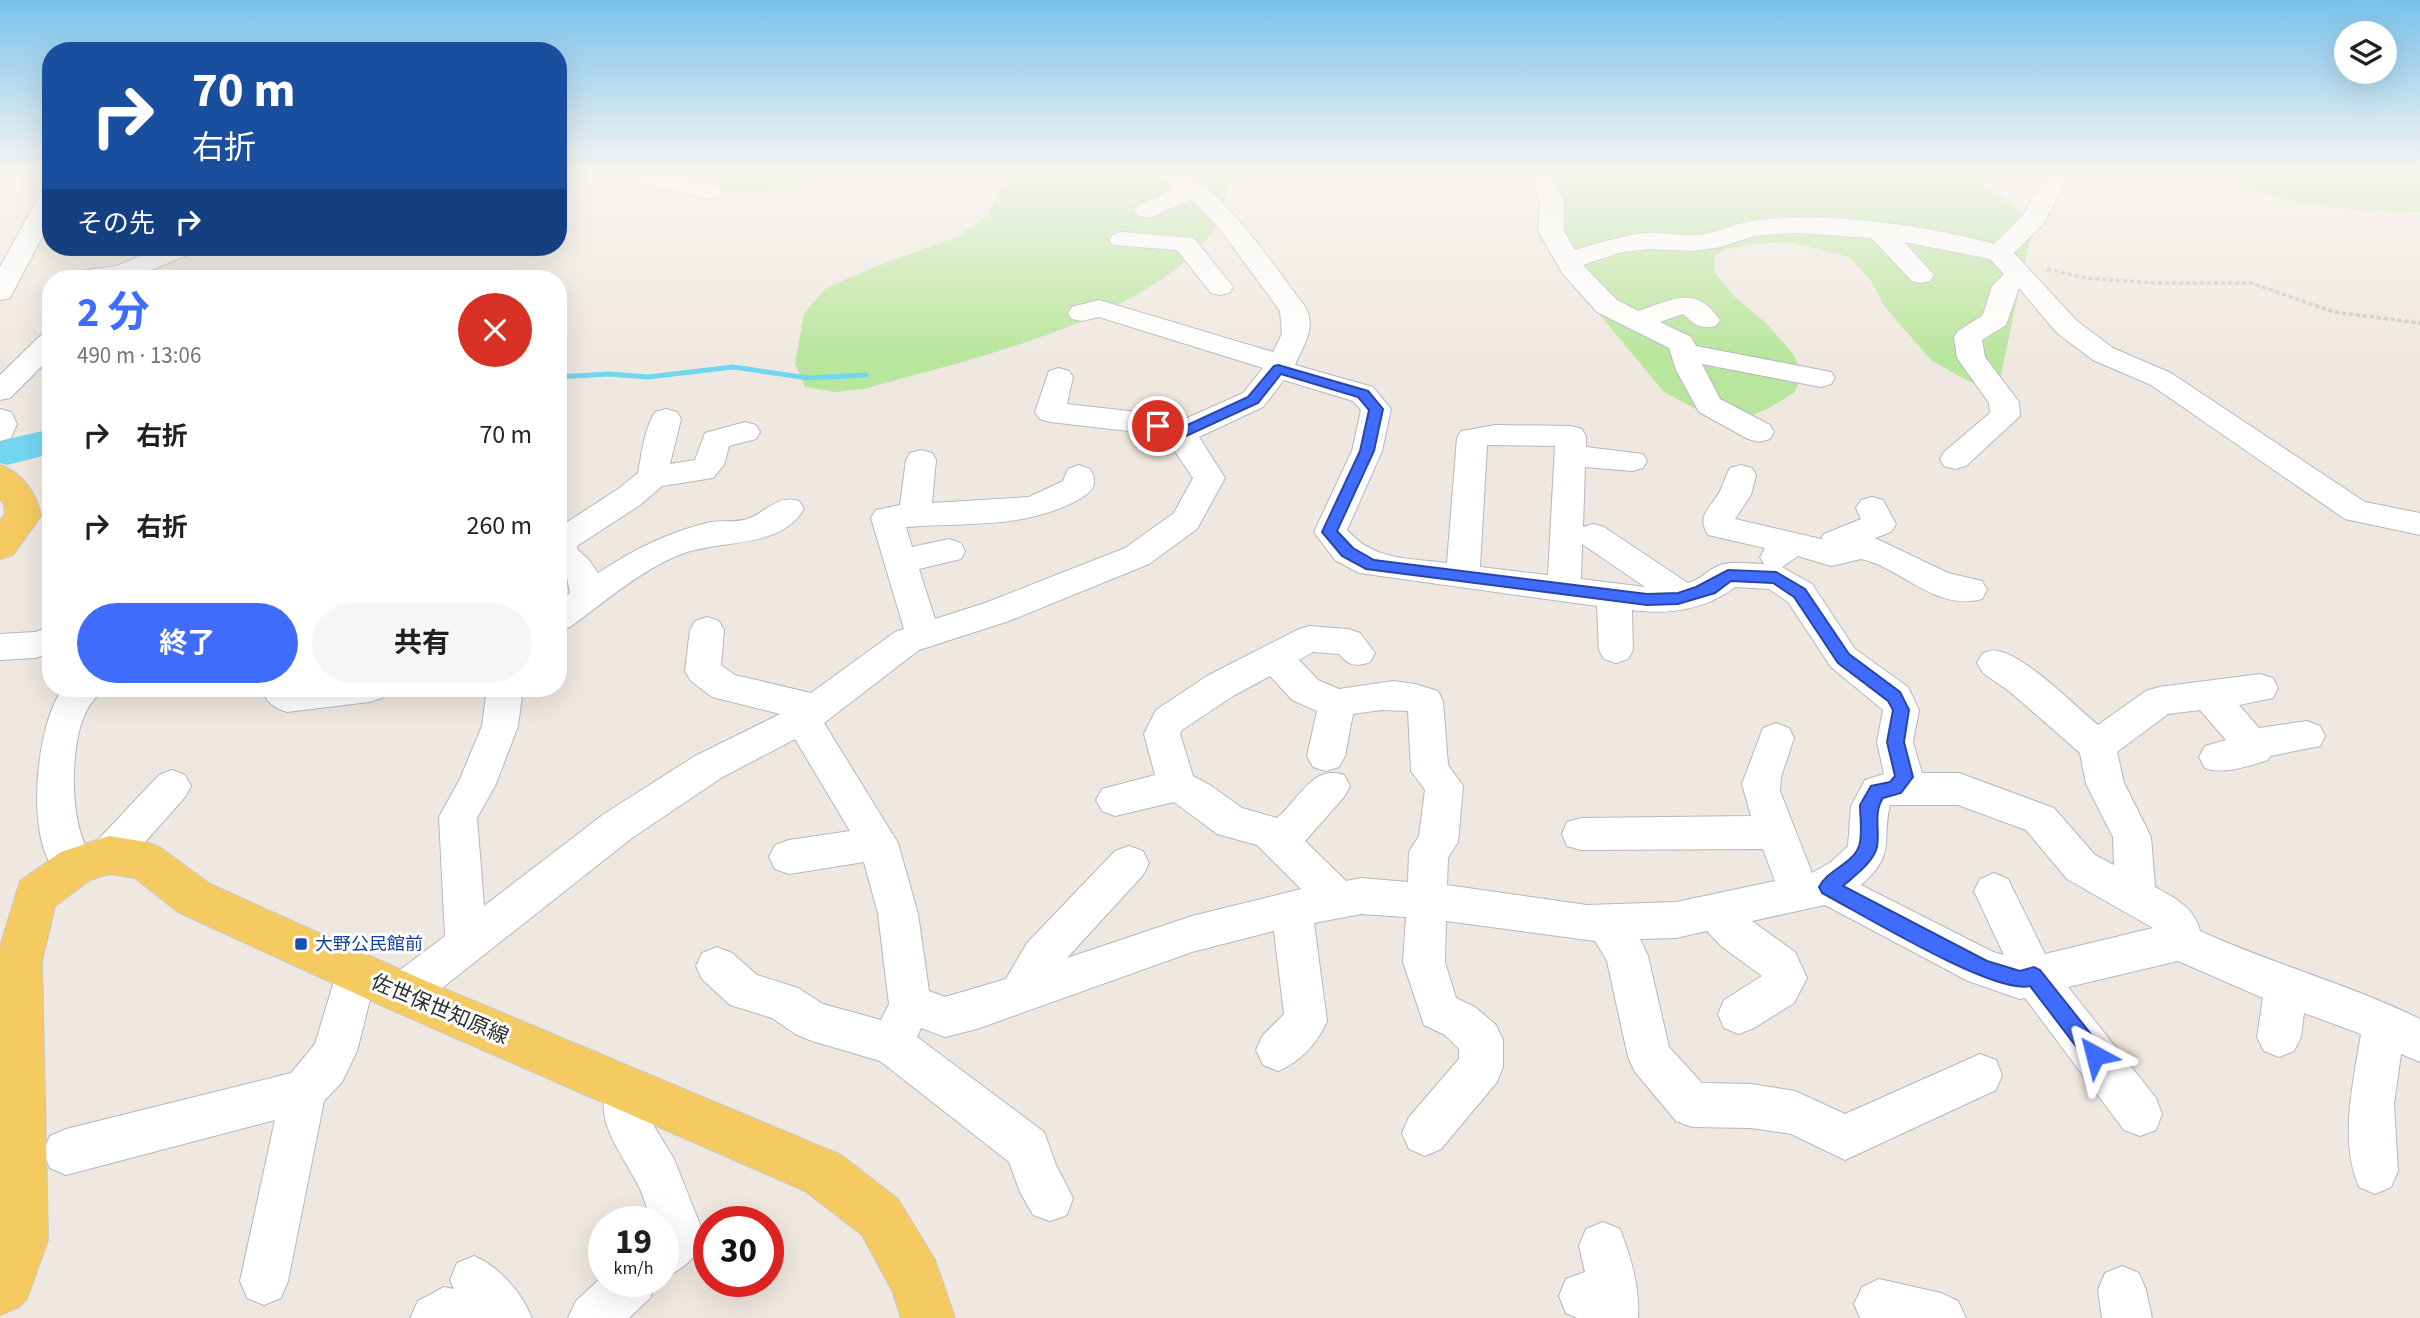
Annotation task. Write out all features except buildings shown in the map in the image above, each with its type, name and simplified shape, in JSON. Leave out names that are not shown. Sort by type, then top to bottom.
[{"type":"main road","points":[[0,477],[21,502],[23,516],[0,546]]},
{"type":"main road","points":[[0,1288],[8,1280],[22,1240],[19,961],[36,895],[93,860]]},
{"type":"main road","name":"佐世保世知原線","points":[[93,860],[146,861],[194,898],[403,993],[823,1173],[880,1217],[916,1279],[928,1318]]},
{"type":"street","points":[[0,292],[32,233]]},
{"type":"street","points":[[1229,233],[1237,287]]},
{"type":"street","points":[[1552,233],[1568,261],[1607,306],[1681,344],[1709,405],[1759,432]]},
{"type":"street","points":[[1568,261],[1618,245],[1649,241],[1694,243],[1740,233]]},
{"type":"street","points":[[1807,233],[1818,247]]},
{"type":"street","points":[[1880,233],[1921,275]]},
{"type":"street","points":[[1884,233],[1924,237],[2008,261],[2067,327],[2104,354],[2161,379],[2356,510],[2420,524]]},
{"type":"street","points":[[2008,261],[2026,233]]},
{"type":"street","points":[[1122,240],[1185,243],[1237,287],[1294,311],[1296,334],[1280,366],[1253,400],[1179,434]]},
{"type":"street","points":[[128,270],[162,256]]},
{"type":"street","points":[[1955,459],[2005,416],[2004,402],[1970,358],[1968,337],[1996,319],[2005,286],[2017,277],[2008,261]]},
{"type":"street","points":[[1636,320],[1688,304],[1706,320]]},
{"type":"street","points":[[1082,313],[1100,308],[1363,394],[1376,409],[1367,451],[1330,532],[1347,552],[1371,565],[1647,600],[1683,597],[1710,589],[1728,575],[1771,577],[1800,593],[1843,659],[1895,696],[1901,710],[1895,742],[1904,777],[1895,788]]},
{"type":"street","points":[[0,391],[42,350]]},
{"type":"street","points":[[1684,352],[1821,378]]},
{"type":"street","points":[[22,370],[42,364]]},
{"type":"street","points":[[403,993],[618,826],[708,767],[810,713],[907,641],[997,612],[1137,556],[1186,521],[1209,478],[1188,443],[1179,434],[1129,421],[1049,412],[1059,377]]},
{"type":"street","points":[[0,419],[0,431]]},
{"type":"street","points":[[653,477],[659,440],[666,419]]},
{"type":"street","points":[[567,537],[629,497],[653,477],[702,471],[709,465],[716,440],[744,432]]},
{"type":"street","points":[[1463,576],[1472,438],[1493,433],[1545,438],[1571,436],[1564,589]]},
{"type":"street","points":[[1570,456],[1632,461]]},
{"type":"street","points":[[915,513],[921,460]]},
{"type":"street","points":[[1741,475],[1735,495],[1719,514],[1719,527],[1831,554],[1861,547],[1875,550],[1940,584],[1970,590]]},
{"type":"street","points":[[923,636],[887,518],[915,513],[1006,512],[1033,508],[1079,486],[1079,476]]},
{"type":"street","points":[[1771,577],[1768,564],[1806,547],[1880,524],[1872,508]]},
{"type":"street","points":[[567,612],[641,560],[671,545],[711,533],[730,534],[759,527],[788,509]]},
{"type":"street","points":[[1593,536],[1683,597]]},
{"type":"street","points":[[900,561],[949,551]]},
{"type":"street","points":[[567,558],[579,567],[586,580],[587,599]]},
{"type":"street","points":[[1614,595],[1616,650]]},
{"type":"street","points":[[707,630],[703,671],[725,687],[810,713],[878,843],[898,914],[910,1004],[892,1044]]},
{"type":"street","points":[[1177,786],[1162,734],[1169,720],[1220,686],[1308,639],[1349,642],[1358,653]]},
{"type":"street","points":[[0,647],[42,643]]},
{"type":"street","points":[[1274,657],[1305,690],[1336,704],[1358,697],[1415,697],[1425,701],[1430,771],[1444,786],[1438,842],[1429,852],[1424,962],[1439,1011],[1460,1021],[1480,1040],[1481,1067],[1424,1133]]},
{"type":"street","points":[[1995,663],[2022,681],[2097,746],[2105,784],[2132,837],[2136,897]]},
{"type":"street","points":[[2097,746],[2159,701],[2259,688]]},
{"type":"street","points":[[2209,695],[2234,750],[2307,736]]},
{"type":"street","points":[[77,697],[70,705],[58,747],[54,803],[63,848],[93,860],[172,786]]},
{"type":"street","points":[[466,944],[458,817],[477,784],[500,726],[504,697]]},
{"type":"street","points":[[1278,840],[1301,821],[1328,771],[1336,704]]},
{"type":"street","points":[[1776,738],[1775,750],[1760,778],[1761,791],[1777,832],[1814,890],[1983,968],[2020,980],[2141,949],[2180,942],[2402,1032],[2371,1104],[2375,1171]]},
{"type":"street","points":[[1115,800],[1177,786],[1197,796],[1231,822],[1249,829],[1269,831],[1339,901]]},
{"type":"street","points":[[910,1004],[945,1017],[1020,995],[1192,934],[1292,909],[1361,896],[1425,901],[1587,923],[1676,920],[1715,912],[1814,890],[1854,865],[1868,848],[1869,805],[1878,792],[1895,788],[1958,789],[2040,819],[2081,867],[2172,920],[2179,927],[2180,942]]},
{"type":"street","points":[[1581,834],[1777,832]]},
{"type":"street","points":[[789,857],[878,843]]},
{"type":"street","points":[[1020,995],[1042,956],[1129,863]]},
{"type":"street","points":[[1994,891],[2034,976],[2140,1114]]},
{"type":"street","points":[[1278,1049],[1306,1021],[1292,909]]},
{"type":"street","points":[[1715,912],[1735,933],[1780,965],[1786,978],[1779,989],[1739,1014]]},
{"type":"street","points":[[1606,922],[1627,956],[1650,1057],[1692,1104],[1751,1107],[1795,1113],[1845,1137],[1980,1075]]},
{"type":"street","points":[[717,966],[744,992],[783,1002],[812,1021],[892,1044],[1028,1148],[1036,1176],[1050,1198]]},
{"type":"street","points":[[264,1281],[304,1091],[326,1067],[335,1051],[356,972]]},
{"type":"street","points":[[2278,1037],[2286,986]]},
{"type":"street","points":[[626,1089],[627,1124],[658,1175],[670,1206]]},
{"type":"street","points":[[66,1152],[304,1091]]},
{"type":"street","points":[[1603,1246],[1604,1304]]},
{"type":"street","points":[[593,1318],[616,1297]]},
{"type":"street","points":[[435,1318],[474,1299],[507,1318]]},
{"type":"street","points":[[1879,1304],[1941,1318]]},
{"type":"path","points":[[2008,261],[2086,278],[2154,283],[2251,283],[2334,312],[2420,323]]},
{"type":"green space","points":[[964,233],[1212,233],[1176,269],[1138,294],[1047,335],[864,389],[835,392],[805,387],[795,364],[804,313],[826,288]]},
{"type":"green space","points":[[1544,233],[2031,233],[1997,393],[1962,378],[1931,360],[1884,306],[1870,279],[1849,257],[1790,242],[1752,244],[1727,249],[1715,255],[1714,272],[1736,298],[1766,323],[1793,354],[1803,374],[1794,393],[1767,409],[1742,419],[1709,416],[1664,392],[1549,254]]},
{"type":"waterway","points":[[567,376],[609,374],[648,377],[733,367],[808,378],[866,375]]},
{"type":"waterway","points":[[7,452],[42,443]]},
{"type":"place","name":"大野公民館前","points":[[301,944]]},
{"type":"route","points":[[1158,426],[1179,434],[1220,417],[1253,400],[1278,369],[1363,394],[1376,409],[1367,451],[1330,532],[1347,552],[1371,565],[1647,600],[1678,598],[1710,589],[1728,575],[1776,578],[1800,593],[1832,638],[1843,659],[1895,696],[1901,710],[1895,742],[1904,777],[1895,788],[1878,792],[1869,805],[1868,848],[1854,865],[1828,887],[1983,968],[2020,980],[2034,976],[2095,1055]]}]
